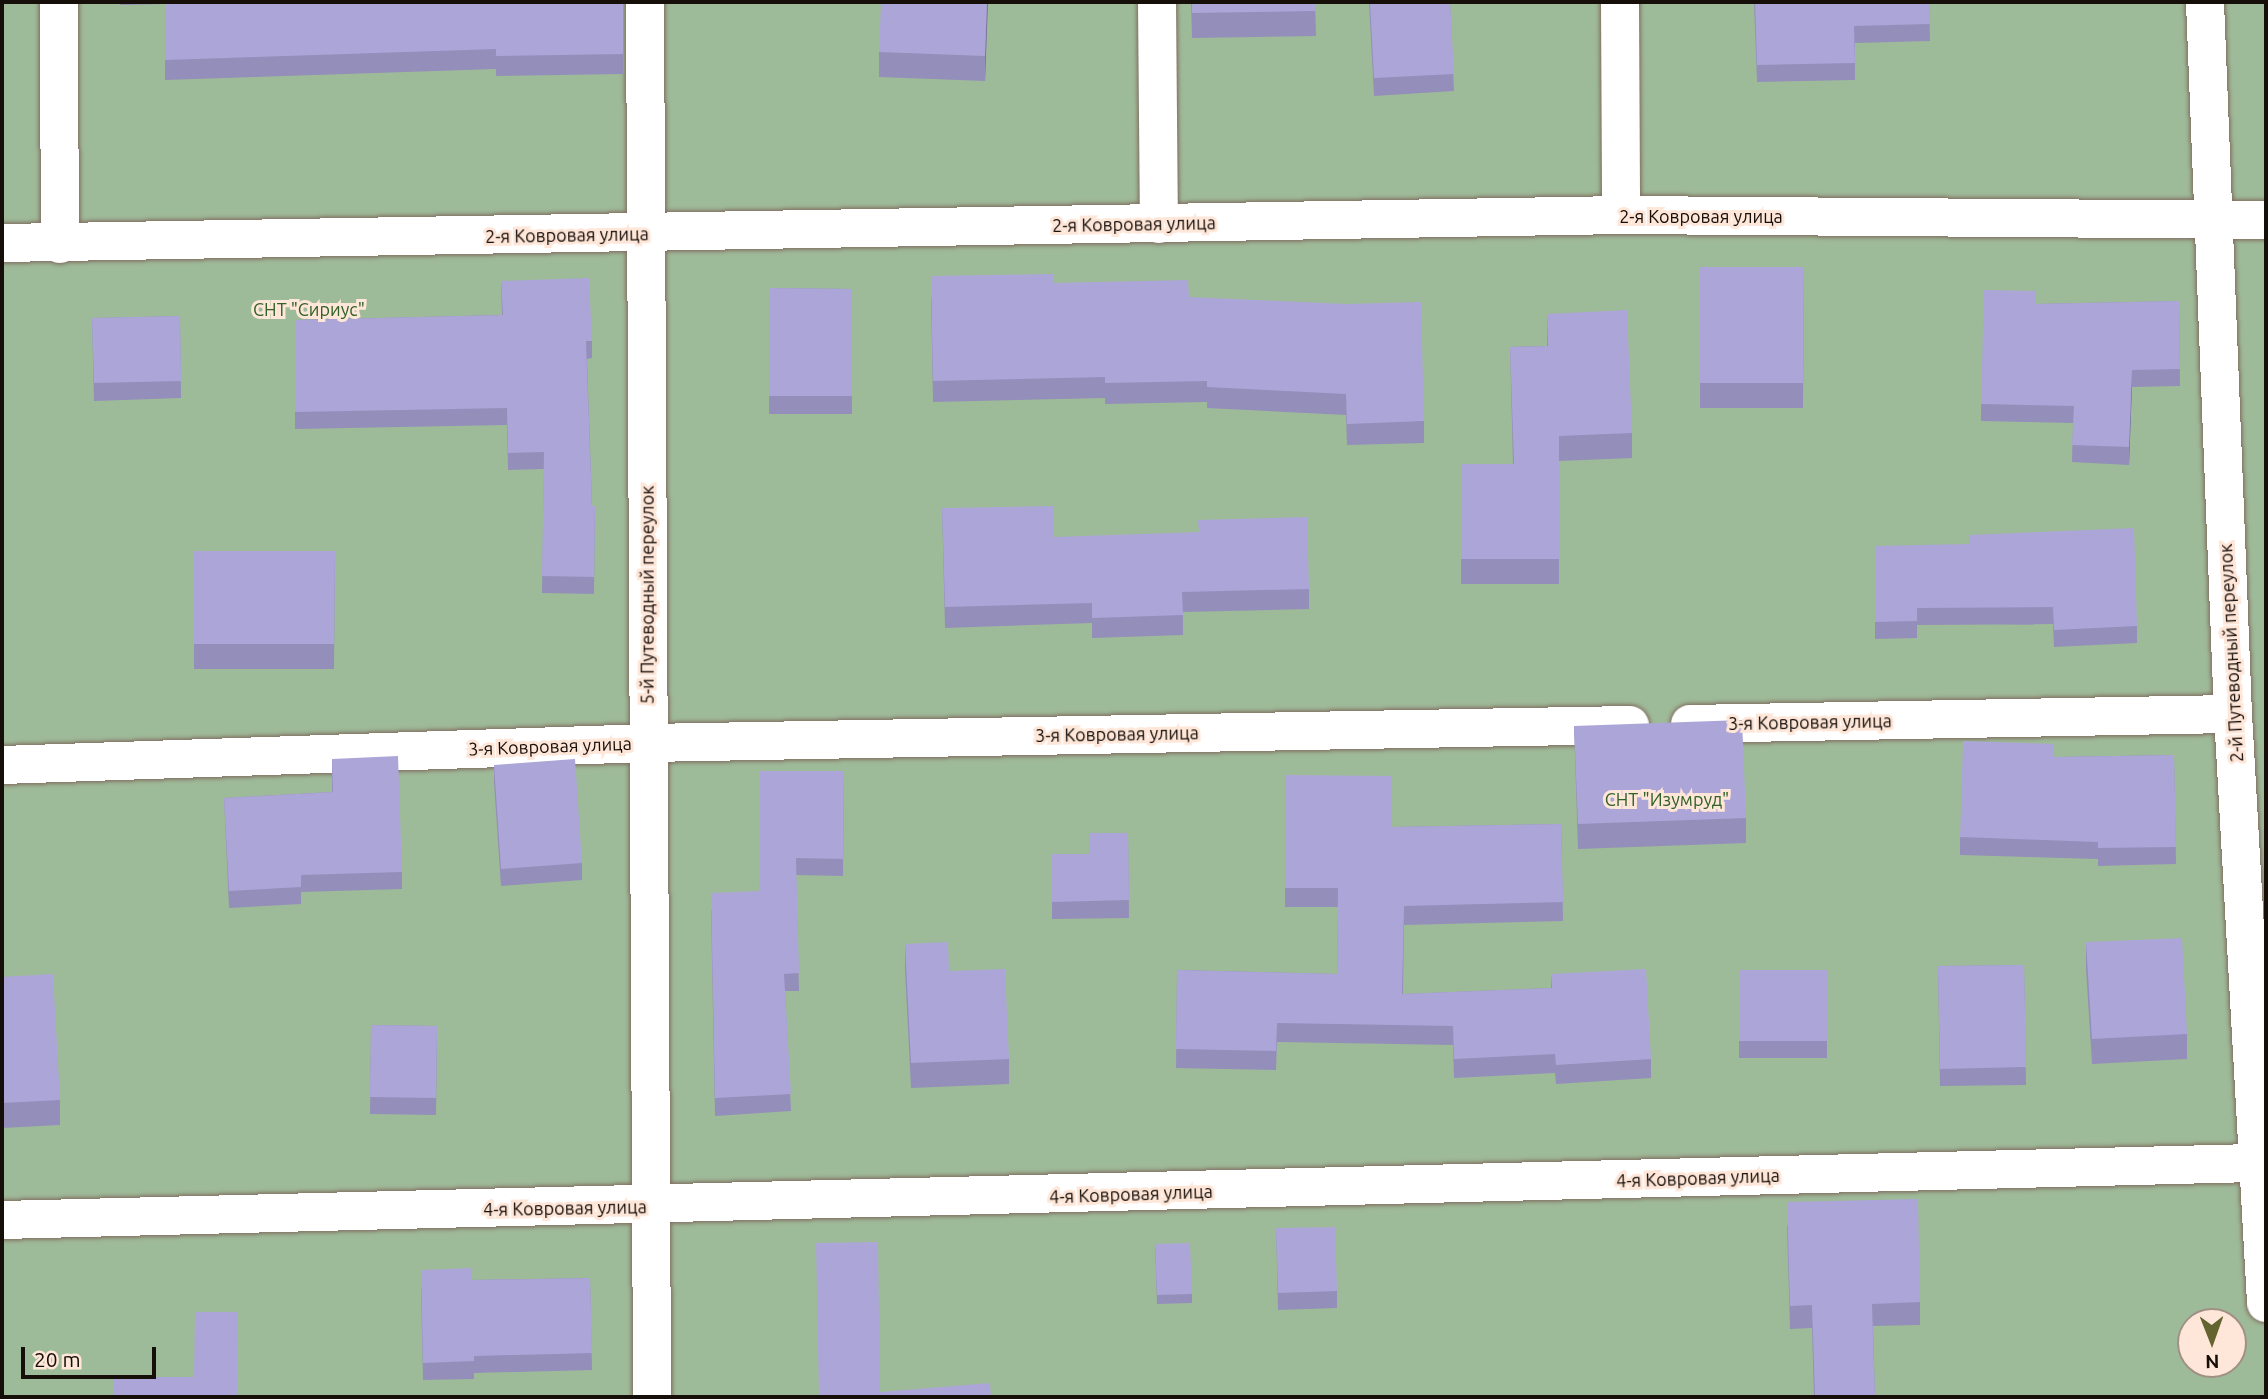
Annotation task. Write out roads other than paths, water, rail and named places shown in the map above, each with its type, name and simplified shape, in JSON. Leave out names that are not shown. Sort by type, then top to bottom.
[{"type":"street","points":[[59,2],[60,244]]},
{"type":"street","name":"5-й Путеводный переулок","points":[[645,2],[652,1397]]},
{"type":"street","points":[[1157,2],[1159,223]]},
{"type":"street","points":[[1620,2],[1621,215]]},
{"type":"street","name":"2-й Путеводный переулок","points":[[2204,2],[2233,714],[2261,1163],[2266,1303]]},
{"type":"street","name":"2-я Ковровая улица","points":[[2,243],[1621,215],[2266,220]]},
{"type":"street","name":"3-я Ковровая улица","points":[[2,765],[648,743],[2233,714]]},
{"type":"street","name":"4-я Ковровая улица","points":[[2,1220],[651,1207],[2261,1163]]},
{"type":"park label","name":"СНТ \"Сириус\"","points":[[309,309]]},
{"type":"park label","name":"СНТ \"Изумруд\"","points":[[1667,799]]}]
